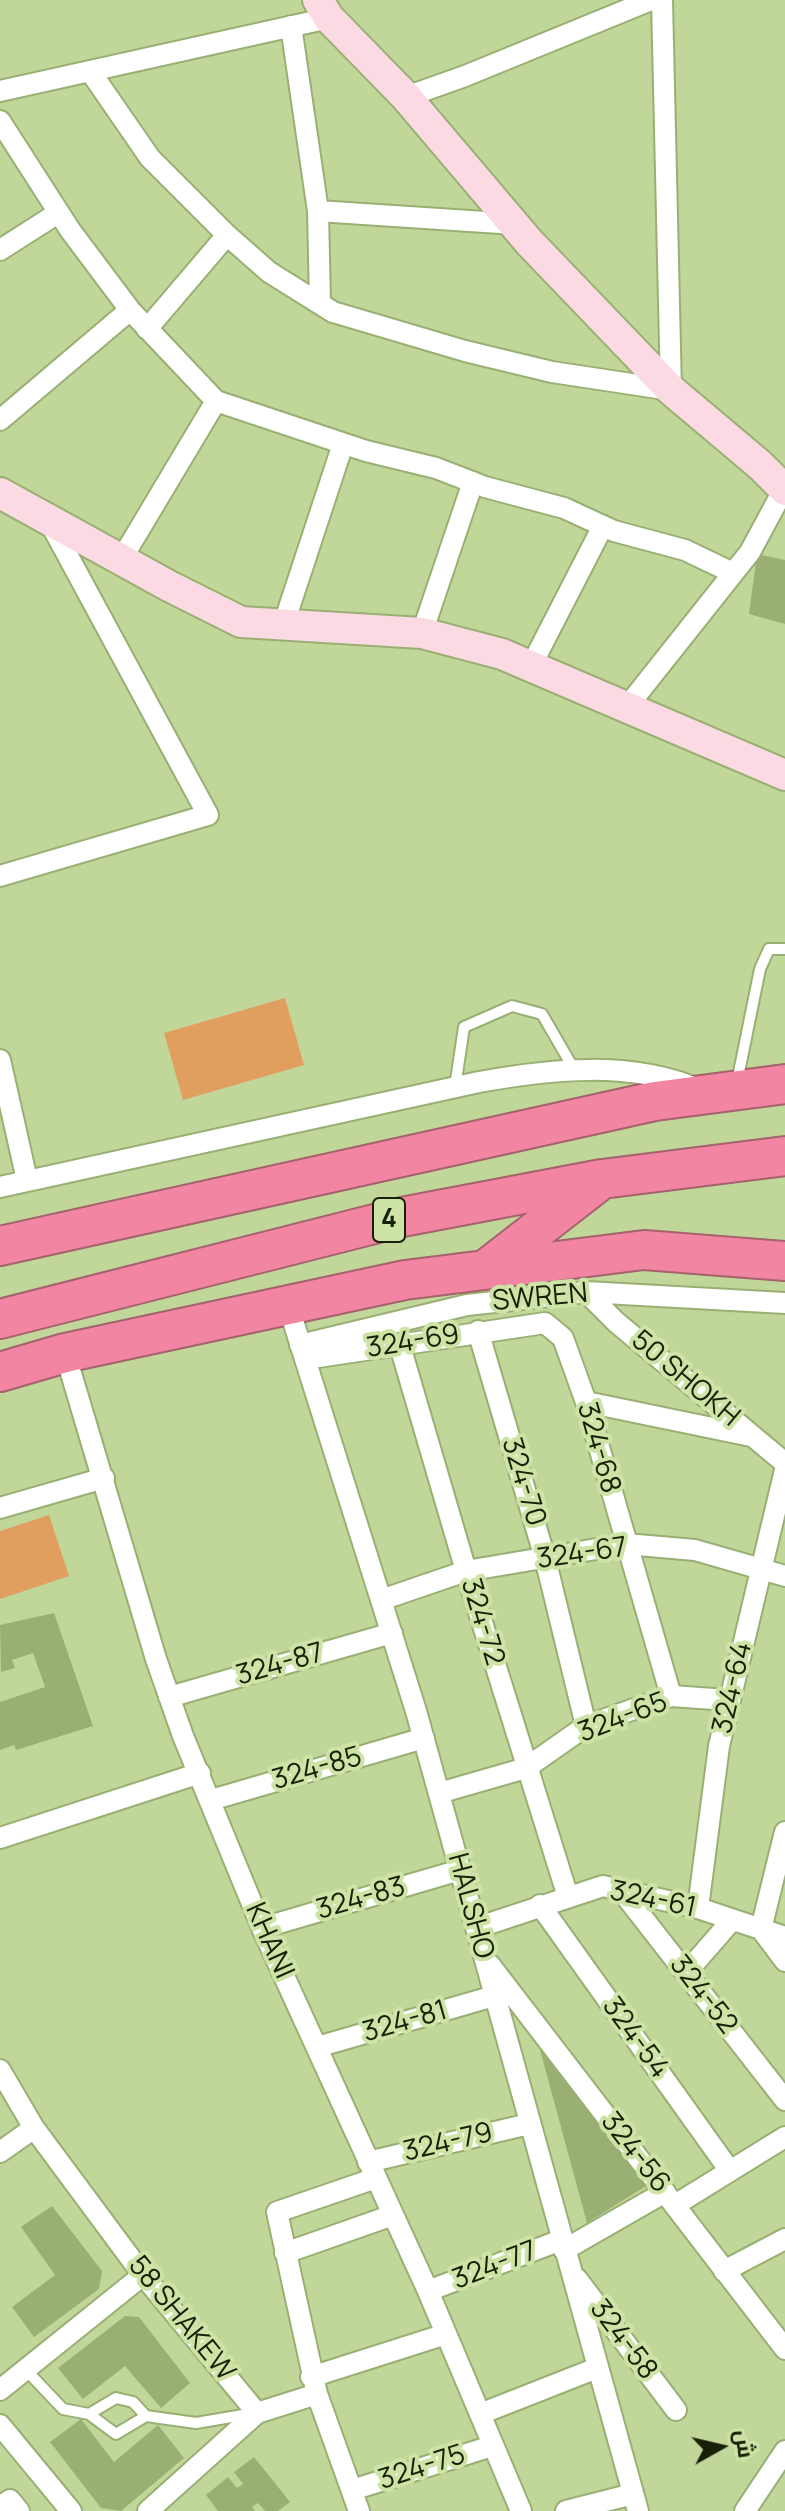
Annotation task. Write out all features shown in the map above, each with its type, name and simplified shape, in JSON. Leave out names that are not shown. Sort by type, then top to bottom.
[{"type":"highway","name":"4","points":[[0,1246],[655,1101],[785,1084]]},
{"type":"highway","name":"4","points":[[0,1319],[402,1217],[602,1179],[785,1156]]},
{"type":"highway","points":[[485,1270],[602,1179]]},
{"type":"highway","points":[[0,1372],[65,1353],[405,1280],[644,1250],[785,1261]]},
{"type":"street","points":[[406,97],[651,0]]},
{"type":"street","points":[[662,0],[671,390]]},
{"type":"street","points":[[0,91],[291,26],[323,9],[406,97],[515,224],[671,390],[785,489],[750,552],[627,707]]},
{"type":"street","points":[[291,26],[318,211],[320,304]]},
{"type":"street","points":[[90,71],[150,158],[227,235],[269,272],[333,312],[465,351],[552,372],[671,390]]},
{"type":"street","points":[[0,121],[58,213],[130,310],[216,401],[343,444],[436,468],[564,508],[603,526],[685,550],[733,573]]},
{"type":"street","points":[[318,211],[515,224]]},
{"type":"street","points":[[0,250],[58,213]]},
{"type":"street","points":[[147,329],[227,235]]},
{"type":"street","points":[[0,420],[130,310]]},
{"type":"street","points":[[121,560],[216,401]]},
{"type":"street","points":[[284,623],[343,444]]},
{"type":"street","points":[[422,633],[473,482]]},
{"type":"street","points":[[2,499],[47,517],[121,560],[241,622],[422,633],[502,654],[782,767]]},
{"type":"street","points":[[0,876],[208,815],[47,517]]},
{"type":"street","points":[[531,666],[603,526]]},
{"type":"street","points":[[0,1060],[27,1180]]},
{"type":"street","points":[[0,1187],[539,1071],[640,1073],[723,1092]]},
{"type":"street","name":"SWREN","points":[[302,1352],[467,1305],[586,1292],[785,1303]]},
{"type":"street","name":"50 SHOKH","points":[[586,1292],[616,1322],[785,1463]]},
{"type":"street","name":"HALSHO","points":[[288,1305],[424,1738],[562,2245],[636,2502]]},
{"type":"street","name":"324-69","points":[[302,1352],[400,1346],[478,1331],[545,1323],[563,1338]]},
{"type":"street","name":"324-70","points":[[478,1331],[545,1558],[586,1726]]},
{"type":"street","name":"324-68","points":[[563,1338],[586,1402],[671,1696]]},
{"type":"street","name":"324-72","points":[[400,1346],[526,1768],[568,1897]]},
{"type":"street","name":"KHANI","points":[[65,1353],[169,1697],[262,1928],[428,2291],[521,2511]]},
{"type":"street","points":[[586,1402],[755,1437]]},
{"type":"street","name":"324-64","points":[[698,1908],[728,1700],[785,1470]]},
{"type":"street","points":[[0,1508],[104,1478]]},
{"type":"street","name":"324-67","points":[[381,1600],[466,1571],[626,1544],[695,1550],[785,1576]]},
{"type":"street","name":"324-87","points":[[169,1697],[392,1633]]},
{"type":"street","name":"324-65","points":[[439,1793],[526,1768],[586,1726],[671,1696],[728,1700]]},
{"type":"street","name":"324-85","points":[[211,1800],[424,1738]]},
{"type":"street","points":[[0,1838],[200,1773]]},
{"type":"street","points":[[785,1832],[761,1929],[785,1961]]},
{"type":"street","name":"324-83","points":[[262,1928],[460,1870]]},
{"type":"street","name":"324-61","points":[[476,1928],[603,1886],[698,1908],[785,1937]]},
{"type":"street","name":"324-52","points":[[621,1890],[785,2100]]},
{"type":"street","name":"324-54","points":[[540,1905],[730,2171]]},
{"type":"street","points":[[686,1973],[732,1920]]},
{"type":"street","name":"324-56","points":[[483,1957],[724,2271],[778,2328],[785,2349]]},
{"type":"street","name":"324-81","points":[[317,2047],[494,1996]]},
{"type":"street","name":"58 SHAKEW","points":[[0,2070],[7,2102],[34,2128],[143,2275],[257,2413]]},
{"type":"street","name":"324-79","points":[[285,2253],[277,2212],[372,2170],[529,2124]]},
{"type":"street","points":[[0,2152],[34,2128]]},
{"type":"street","name":"324-77","points":[[428,2291],[562,2245],[670,2199],[730,2171],[785,2137]]},
{"type":"street","points":[[359,2511],[314,2385],[285,2253],[393,2215]]},
{"type":"street","points":[[724,2271],[785,2239]]},
{"type":"street","name":"324-58","points":[[569,2270],[676,2410]]},
{"type":"street","points":[[0,2390],[143,2275]]},
{"type":"street","name":"324-77","points":[[314,2385],[446,2334]]},
{"type":"street","name":"324-75","points":[[480,2414],[597,2368]]},
{"type":"street","points":[[148,2511],[257,2413],[314,2385]]},
{"type":"street","points":[[0,2425],[71,2511]]},
{"type":"street","name":"324-75","points":[[352,2490],[492,2446]]},
{"type":"street","points":[[745,2511],[785,2451]]},
{"type":"street","points":[[0,2507],[10,2500],[19,2511]]},
{"type":"street","points":[[566,2511],[636,2502]]},
{"type":"lane","points":[[723,1092],[760,969],[769,949],[785,949]]},
{"type":"lane","points":[[455,1087],[464,1027],[512,1006],[542,1014],[575,1071]]},
{"type":"lane","points":[[26,2370],[63,2409],[89,2414],[116,2434],[146,2416],[196,2423],[257,2413]]},
{"type":"lane","points":[[89,2414],[116,2398],[133,2402],[146,2416]]},
{"type":"shaded area","points":[[285,998],[304,1065],[183,1100],[164,1033]]},
{"type":"shaded area","points":[[49,1515],[69,1576],[0,1599],[0,1531]]},
{"type":"building","points":[[757,554],[785,560],[785,624],[749,614]]},
{"type":"building","points":[[54,1613],[93,1726],[16,1750],[14,1745],[0,1750],[0,1702],[45,1687],[33,1653],[12,1660],[15,1668],[1,1672],[0,1625]]},
{"type":"building","points":[[539,2046],[649,2184],[587,2223]]},
{"type":"building","points":[[52,2206],[102,2271],[99,2289],[34,2337],[12,2307],[55,2275],[21,2227]]},
{"type":"building","points":[[125,2316],[139,2317],[190,2383],[161,2408],[125,2366],[83,2399],[58,2368]]},
{"type":"building","points":[[81,2419],[114,2462],[158,2425],[184,2458],[121,2511],[101,2508],[50,2442]]},
{"type":"building","points":[[254,2457],[290,2502],[278,2511],[265,2511],[258,2503],[252,2507],[255,2511],[218,2511],[206,2495],[228,2477],[237,2488],[243,2484],[234,2472]]}]
